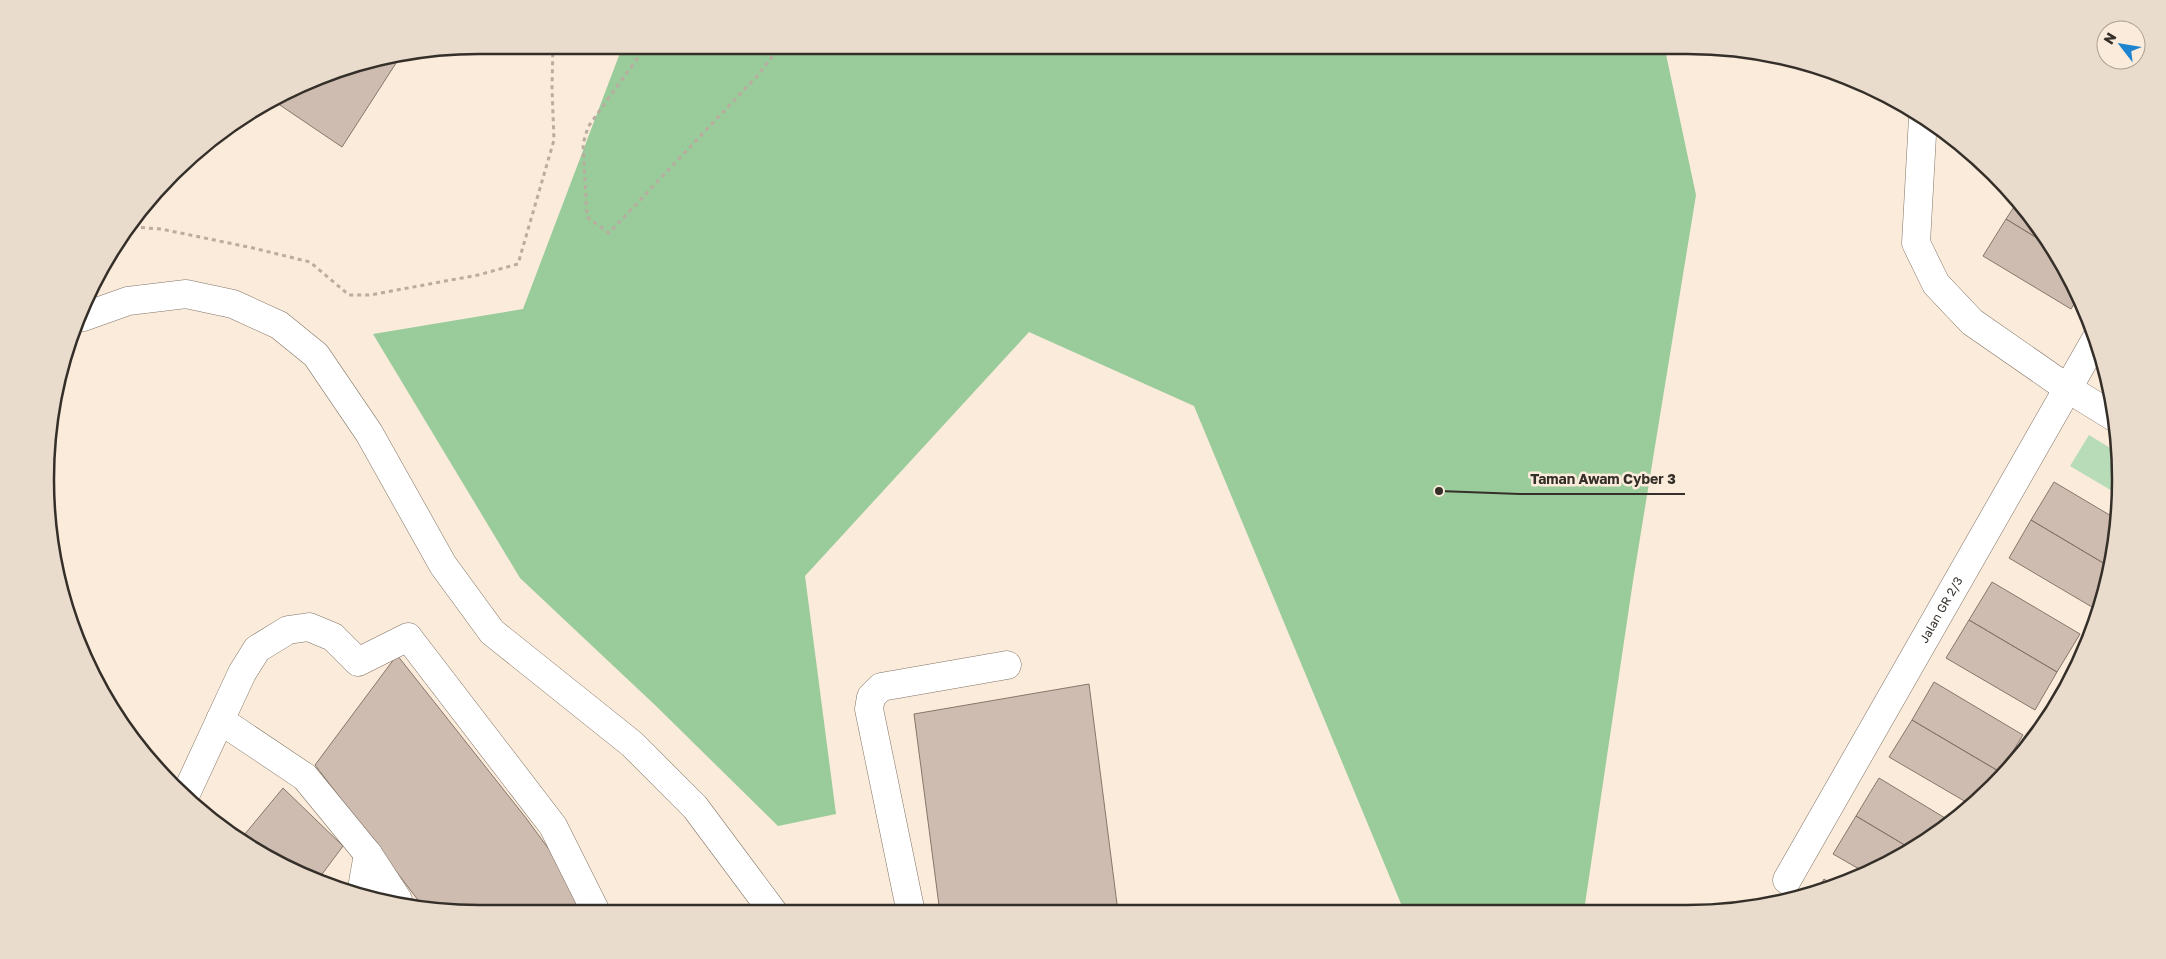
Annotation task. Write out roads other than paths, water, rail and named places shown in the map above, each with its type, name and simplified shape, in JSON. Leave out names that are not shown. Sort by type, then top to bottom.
[{"type":"street","points":[[1923,126],[1916,243],[1936,284],[1972,322],[2067,388],[2107,413]]},
{"type":"street","points":[[87,316],[128,301],[186,294],[233,304],[279,325],[316,355],[369,433],[443,565],[492,632],[632,744],[695,806],[768,905]]},
{"type":"street","name":"Jalan GR 2/3","points":[[1787,880],[2091,347]]},
{"type":"street","points":[[188,790],[242,673],[257,649],[288,630],[309,627],[334,636],[358,662],[408,636],[554,826],[593,905]]},
{"type":"street","points":[[909,905],[869,709],[870,696],[881,687],[1007,665]]},
{"type":"street","points":[[220,720],[305,777],[368,854],[396,897]]},
{"type":"street","points":[[362,889],[368,854]]},
{"type":"place","name":"Taman Awam Cyber 3","points":[[1439,491]]}]
